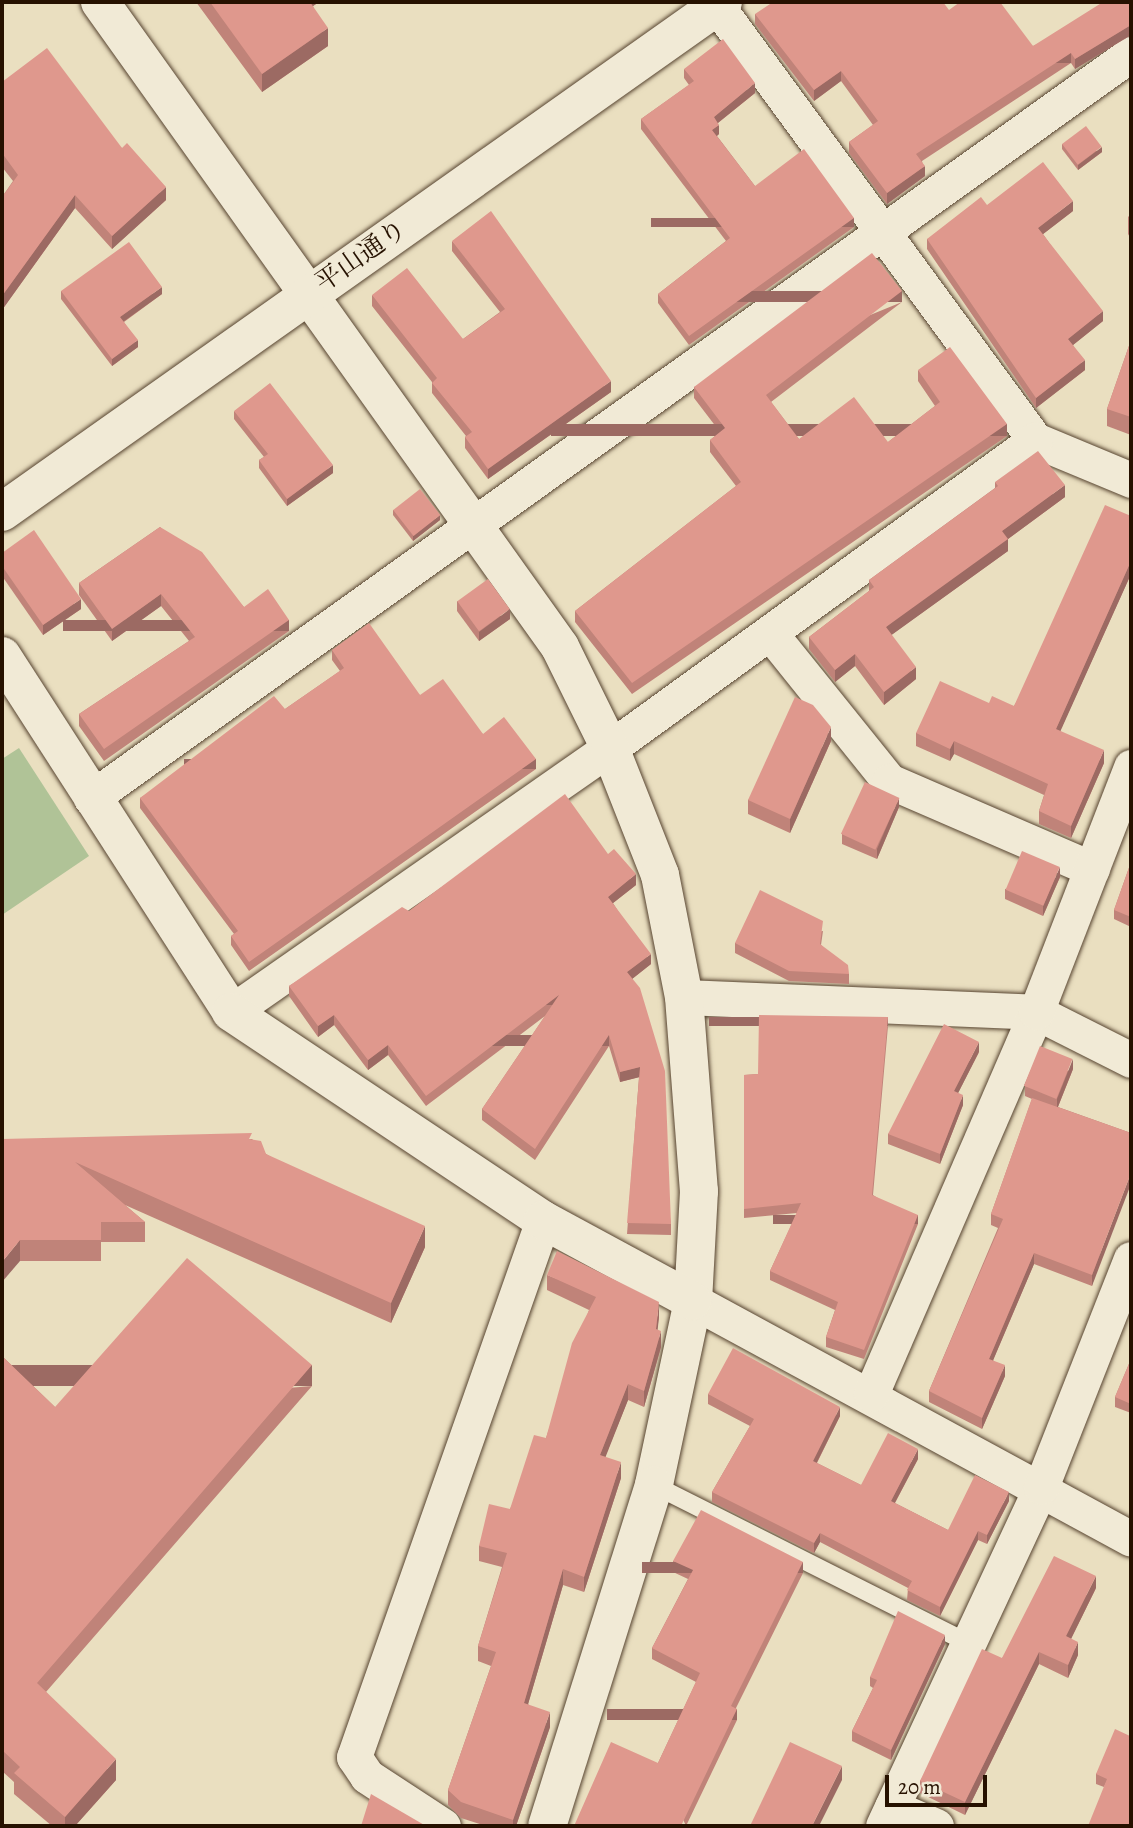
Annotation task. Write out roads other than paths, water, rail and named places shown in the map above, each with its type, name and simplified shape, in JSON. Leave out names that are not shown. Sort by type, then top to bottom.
[{"type":"street","points":[[100,2],[476,525],[560,647],[610,748],[660,875],[684,997],[699,1191],[692,1301],[654,1486],[547,1826]]},
{"type":"street","points":[[720,4],[880,237],[1035,440],[1131,480]]},
{"type":"street","name":"平山通り","points":[[2,512],[720,4]]},
{"type":"street","points":[[91,799],[880,237],[1131,54]]},
{"type":"street","points":[[231,1012],[610,748],[1035,440]]},
{"type":"street","points":[[770,633],[889,781],[1092,869]]},
{"type":"street","points":[[2,656],[91,799],[231,1012],[543,1220],[871,1394],[1131,1539]]},
{"type":"street","points":[[871,1394],[1036,1012],[1131,767]]},
{"type":"street","points":[[684,997],[1036,1012],[1131,1060]]},
{"type":"street","points":[[443,1826],[367,1776],[354,1757],[543,1220]]},
{"type":"street","points":[[936,1826],[888,1817],[1041,1487],[1129,1273]]},
{"type":"lane","points":[[654,1486],[970,1644]]}]
